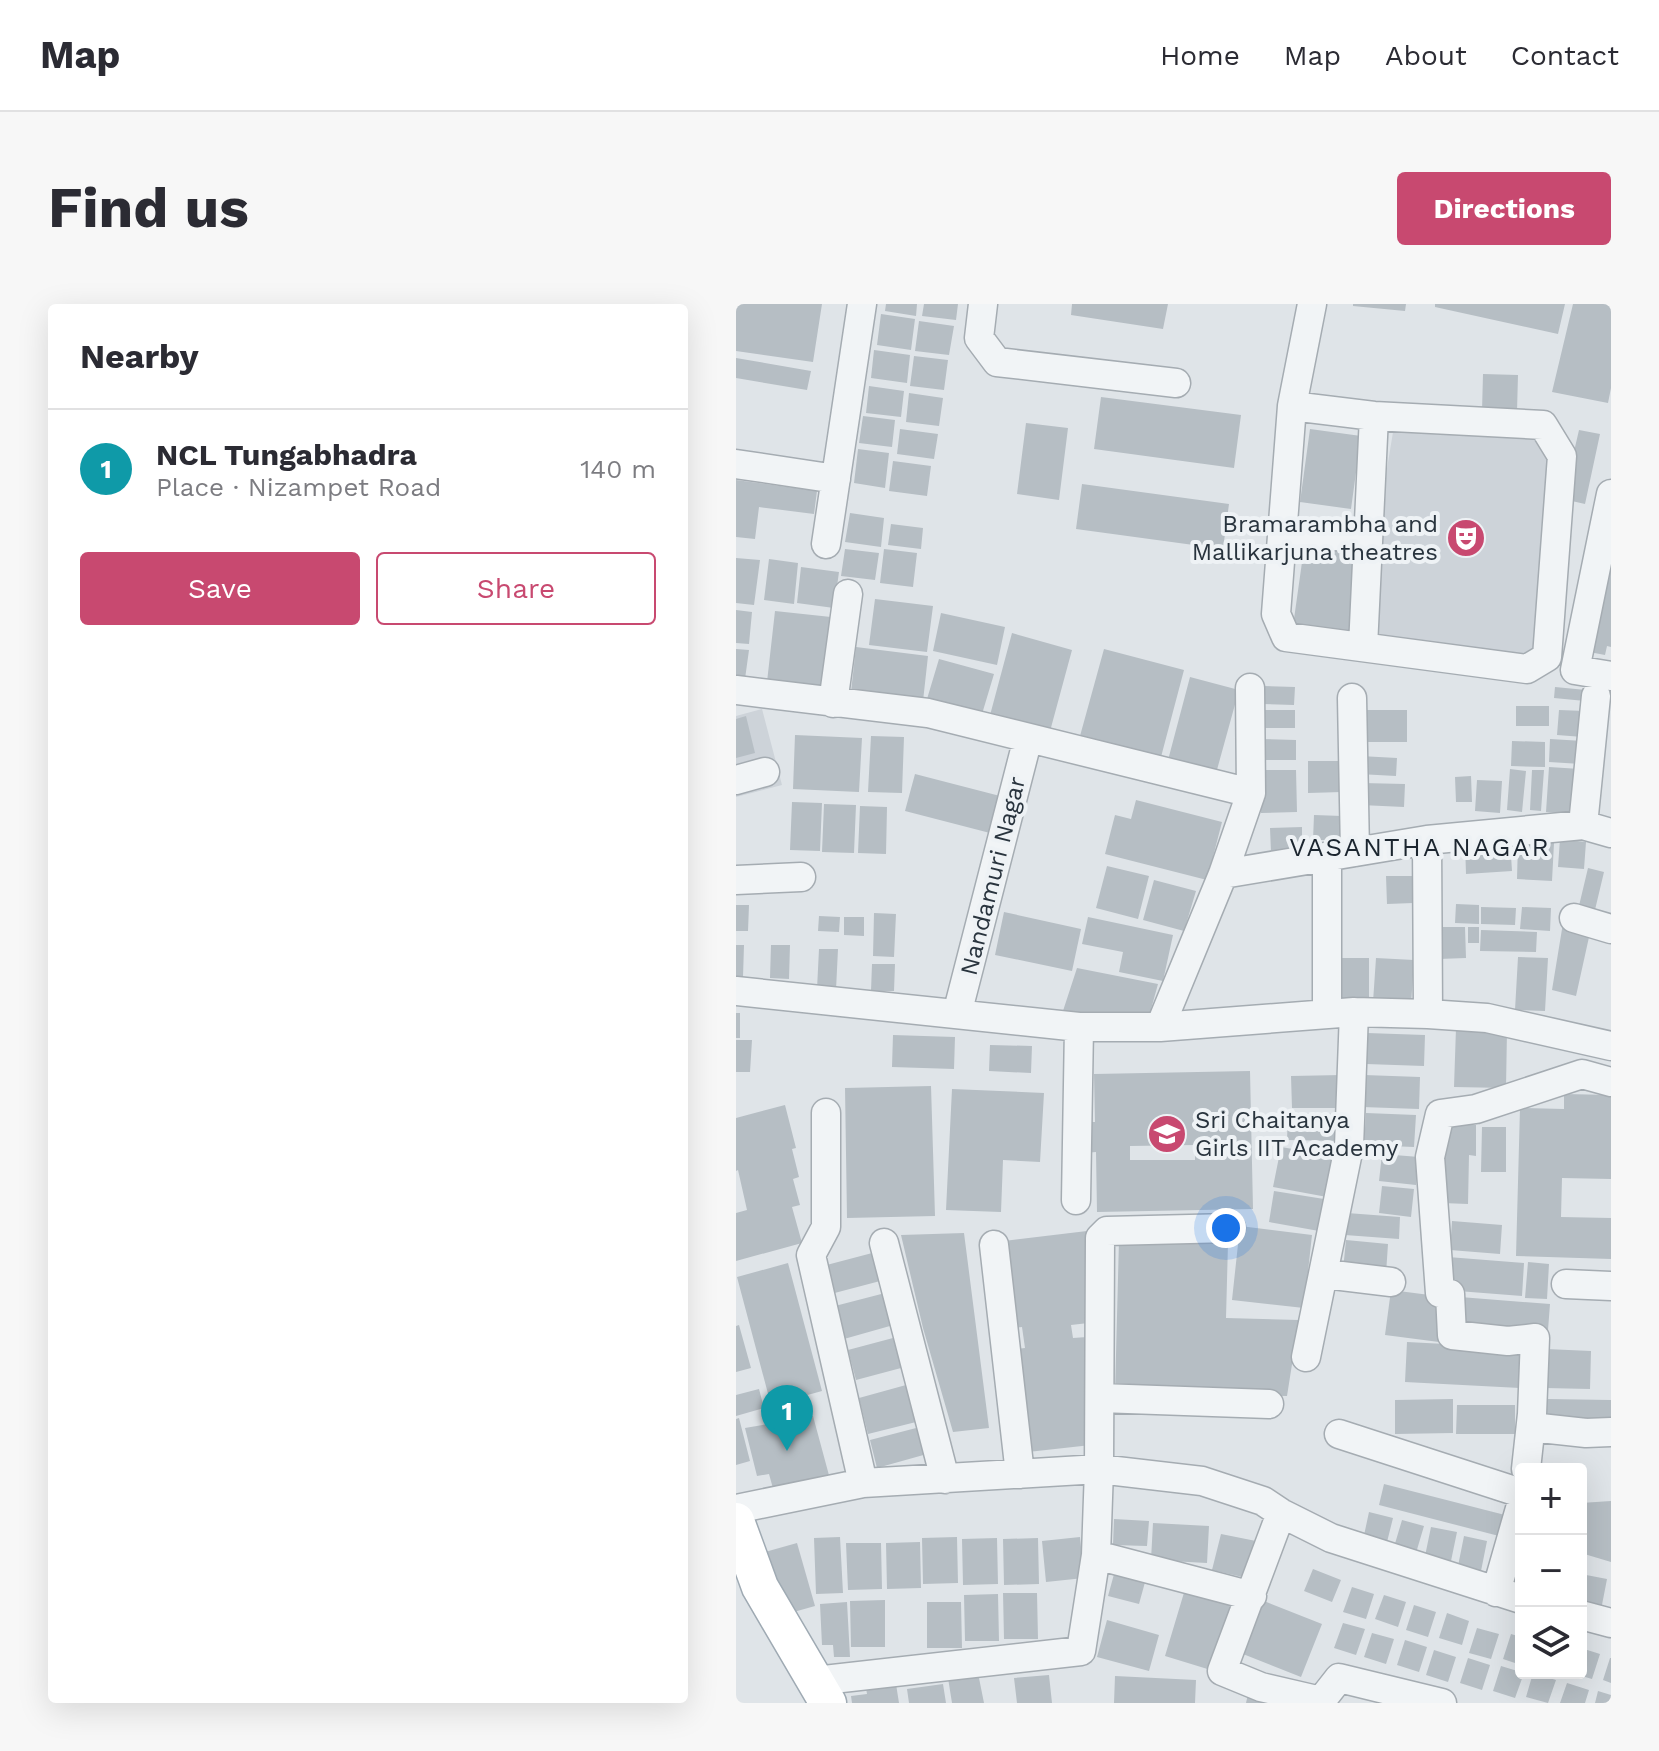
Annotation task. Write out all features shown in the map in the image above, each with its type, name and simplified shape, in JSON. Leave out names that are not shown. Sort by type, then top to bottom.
[{"type":"main road","points":[[736,1521],[760,1587],[816,1696]]},
{"type":"main road","points":[[736,1569],[816,1696]]},
{"type":"street","points":[[826,544],[862,304]]},
{"type":"street","points":[[983,304],[979,338],[997,362],[1176,383]]},
{"type":"street","points":[[1292,406],[1374,416],[1543,425],[1562,456],[1547,657],[1527,669],[1286,637],[1276,614],[1282,531],[1292,406],[1312,304]]},
{"type":"street","points":[[1363,647],[1374,416]]},
{"type":"street","points":[[736,464],[836,479]]},
{"type":"street","points":[[1583,825],[1604,686],[1575,670],[1611,494]]},
{"type":"street","points":[[1282,531],[1368,539]]},
{"type":"street","points":[[833,703],[848,594]]},
{"type":"street","points":[[1160,1027],[1223,874],[1251,793],[1250,688]]},
{"type":"street","points":[[736,690],[928,713],[1251,793]]},
{"type":"street","points":[[1306,1357],[1349,1147],[1340,1013],[1341,854],[1352,698]]},
{"type":"street","name":"Nandamuri Nagar","points":[[957,1014],[1028,738]]},
{"type":"street","points":[[736,780],[765,772]]},
{"type":"street","points":[[1223,874],[1427,840],[1583,825],[1611,833]]},
{"type":"street","points":[[1427,840],[1428,1014]]},
{"type":"street","points":[[736,880],[801,877]]},
{"type":"street","points":[[1574,918],[1611,929]]},
{"type":"street","points":[[736,991],[1079,1027],[1160,1027],[1340,1013],[1428,1014],[1487,1018],[1611,1046]]},
{"type":"street","points":[[1076,1200],[1079,1027]]},
{"type":"street","points":[[1527,1463],[1535,1338],[1508,1341],[1452,1335],[1450,1294],[1440,1293],[1430,1157],[1440,1114],[1476,1109],[1582,1074],[1611,1082]]},
{"type":"street","points":[[826,1113],[826,1227],[811,1255],[863,1483]]},
{"type":"street","points":[[816,1696],[1081,1651],[1096,1555],[1100,1238],[1107,1231],[1231,1228]]},
{"type":"street","points":[[884,1243],[945,1479]]},
{"type":"street","points":[[994,1245],[1020,1474]]},
{"type":"street","points":[[1325,1274],[1391,1282]]},
{"type":"street","points":[[1566,1284],[1611,1286]]},
{"type":"street","points":[[1100,1398],[1269,1404]]},
{"type":"street","points":[[1531,1427],[1586,1433],[1611,1432]]},
{"type":"street","points":[[1339,1434],[1515,1491]]},
{"type":"street","points":[[736,1509],[863,1483],[1099,1469],[1202,1481],[1263,1501],[1331,1538],[1508,1595],[1517,1535]]},
{"type":"street","points":[[1281,1513],[1222,1671],[1261,1687],[1321,1701],[1339,1678],[1442,1703]]},
{"type":"street","points":[[1096,1555],[1252,1596]]},
{"type":"street","points":[[1587,1617],[1611,1623]]},
{"type":"shaded area","name":"Bramarambha and Mallikarjuna theatres","points":[[1394,426],[1565,431],[1547,657],[1358,645]]},
{"type":"shaded area","points":[[762,709],[782,785],[736,797],[736,716]]},
{"type":"building","points":[[736,304],[822,304],[813,362],[736,351]]},
{"type":"building","points":[[886,304],[917,304],[916,316],[885,311]]},
{"type":"building","points":[[924,304],[958,304],[956,320],[922,316]]},
{"type":"building","points":[[1072,304],[1168,304],[1163,329],[1071,315]]},
{"type":"building","points":[[1353,304],[1406,304],[1405,311]]},
{"type":"building","points":[[1435,304],[1565,304],[1558,334],[1435,307]]},
{"type":"building","points":[[1573,304],[1611,304],[1611,388],[1608,403],[1552,392]]},
{"type":"building","points":[[881,314],[915,319],[911,350],[877,345]]},
{"type":"building","points":[[919,321],[954,326],[949,355],[915,351]]},
{"type":"building","points":[[874,350],[910,355],[907,383],[871,378]]},
{"type":"building","points":[[914,356],[948,360],[944,390],[910,386]]},
{"type":"building","points":[[736,358],[811,371],[807,390],[736,378]]},
{"type":"building","points":[[1483,374],[1518,375],[1517,412],[1482,411]]},
{"type":"building","points":[[869,386],[904,391],[901,417],[866,413]]},
{"type":"building","points":[[909,393],[943,398],[939,426],[906,422]]},
{"type":"building","points":[[1101,397],[1241,415],[1234,468],[1094,449]]},
{"type":"building","points":[[863,416],[895,420],[892,447],[859,443]]},
{"type":"building","points":[[1026,423],[1068,428],[1059,500],[1017,494]]},
{"type":"building","points":[[900,429],[938,434],[934,459],[897,454]]},
{"type":"building","points":[[1310,429],[1361,436],[1351,509],[1300,502]]},
{"type":"building","points":[[1579,430],[1600,434],[1585,504],[1563,499]]},
{"type":"building","points":[[858,449],[889,453],[885,488],[854,483]]},
{"type":"building","points":[[893,461],[931,466],[927,496],[889,491]]},
{"type":"building","points":[[736,480],[817,491],[814,514],[759,507],[755,539],[736,537]]},
{"type":"building","points":[[1082,484],[1229,504],[1223,549],[1076,529]]},
{"type":"building","points":[[850,513],[884,518],[881,547],[845,542]]},
{"type":"building","points":[[891,524],[923,528],[921,549],[888,545]]},
{"type":"building","points":[[1611,527],[1611,647],[1607,646],[1605,655],[1584,651]]},
{"type":"building","points":[[1305,541],[1365,549],[1354,634],[1293,626]]},
{"type":"building","points":[[845,549],[879,553],[875,580],[841,576]]},
{"type":"building","points":[[884,549],[917,553],[913,587],[880,583]]},
{"type":"building","points":[[736,558],[760,560],[754,605],[736,603]]},
{"type":"building","points":[[769,559],[798,563],[794,604],[764,600]]},
{"type":"building","points":[[801,567],[839,572],[834,608],[797,603]]},
{"type":"building","points":[[875,599],[933,606],[927,652],[869,645]]},
{"type":"building","points":[[736,610],[752,612],[749,644],[736,643]]},
{"type":"building","points":[[775,611],[831,617],[822,689],[767,682]]},
{"type":"building","points":[[941,613],[1005,627],[997,665],[933,651]]},
{"type":"building","points":[[1012,633],[1072,650],[1049,735],[989,719]]},
{"type":"building","points":[[856,647],[928,656],[923,701],[851,692]]},
{"type":"building","points":[[736,649],[749,650],[744,686],[736,685]]},
{"type":"building","points":[[1104,649],[1184,670],[1161,757],[1080,736]]},
{"type":"building","points":[[939,659],[994,674],[982,714],[927,699]]},
{"type":"building","points":[[1190,677],[1239,690],[1215,777],[1167,764]]},
{"type":"building","points":[[1263,686],[1295,687],[1294,705],[1262,704]]},
{"type":"building","points":[[1555,687],[1586,690],[1585,701],[1554,698]]},
{"type":"building","points":[[1516,706],[1549,706],[1549,726],[1516,726]]},
{"type":"building","points":[[1263,710],[1295,710],[1295,728],[1264,728]]},
{"type":"building","points":[[1363,710],[1407,710],[1407,742],[1363,742]]},
{"type":"building","points":[[1559,710],[1585,711],[1583,737],[1557,735]]},
{"type":"building","points":[[746,716],[755,753],[736,758],[736,719]]},
{"type":"building","points":[[795,735],[862,738],[859,792],[793,789]]},
{"type":"building","points":[[871,736],[904,737],[902,793],[868,792]]},
{"type":"building","points":[[1259,739],[1296,740],[1296,760],[1259,760]]},
{"type":"building","points":[[1550,739],[1583,741],[1581,764],[1549,762]]},
{"type":"building","points":[[1512,741],[1545,742],[1545,767],[1511,766]]},
{"type":"building","points":[[1360,756],[1397,758],[1396,776],[1359,774]]},
{"type":"building","points":[[1308,761],[1342,761],[1342,792],[1308,793]]},
{"type":"building","points":[[1549,767],[1580,769],[1577,814],[1546,812]]},
{"type":"building","points":[[1510,769],[1526,771],[1522,812],[1507,810]]},
{"type":"building","points":[[1260,770],[1296,770],[1297,812],[1261,813]]},
{"type":"building","points":[[1532,770],[1544,770],[1541,811],[1530,810]]},
{"type":"building","points":[[915,774],[1000,796],[990,833],[905,811]]},
{"type":"building","points":[[1471,776],[1472,802],[1456,802],[1455,777]]},
{"type":"building","points":[[1477,780],[1502,781],[1500,813],[1475,811]]},
{"type":"building","points":[[1362,783],[1405,784],[1404,807],[1361,805]]},
{"type":"building","points":[[1136,800],[1222,822],[1207,880],[1105,854],[1115,815],[1131,819]]},
{"type":"building","points":[[792,802],[822,803],[820,851],[790,850]]},
{"type":"building","points":[[824,804],[856,805],[854,853],[822,852]]},
{"type":"building","points":[[860,806],[887,807],[886,854],[858,853]]},
{"type":"building","points":[[1314,815],[1342,816],[1342,840],[1313,840]]},
{"type":"building","points":[[1302,827],[1302,852],[1271,852],[1270,828]]},
{"type":"building","points":[[1560,839],[1586,842],[1584,869],[1558,867]]},
{"type":"building","points":[[1510,840],[1512,871],[1466,874],[1465,843]]},
{"type":"building","points":[[1518,842],[1554,843],[1552,881],[1517,879]]},
{"type":"building","points":[[1107,866],[1149,876],[1138,919],[1096,908]]},
{"type":"building","points":[[1588,868],[1604,872],[1594,914],[1578,910]]},
{"type":"building","points":[[1386,876],[1412,876],[1413,903],[1387,904]]},
{"type":"building","points":[[1154,880],[1196,891],[1184,931],[1143,920]]},
{"type":"building","points":[[1456,904],[1479,905],[1479,924],[1455,923]]},
{"type":"building","points":[[736,905],[749,905],[748,931],[736,931]]},
{"type":"building","points":[[1481,907],[1516,908],[1515,925],[1481,924]]},
{"type":"building","points":[[1522,907],[1551,908],[1550,931],[1520,929]]},
{"type":"building","points":[[1004,912],[1081,929],[1072,971],[995,955]]},
{"type":"building","points":[[874,913],[896,914],[894,957],[873,956]]},
{"type":"building","points":[[819,916],[840,917],[839,932],[818,931]]},
{"type":"building","points":[[844,917],[864,917],[864,936],[844,935]]},
{"type":"building","points":[[1088,917],[1173,935],[1163,981],[1119,972],[1123,952],[1082,944]]},
{"type":"building","points":[[1563,923],[1591,928],[1576,996],[1552,990]]},
{"type":"building","points":[[1438,927],[1465,927],[1466,958],[1439,959]]},
{"type":"building","points":[[1468,927],[1479,927],[1479,943],[1468,943]]},
{"type":"building","points":[[1481,930],[1537,932],[1536,952],[1480,951]]},
{"type":"building","points":[[736,945],[744,945],[743,977],[736,977]]},
{"type":"building","points":[[771,945],[790,945],[789,979],[770,978]]},
{"type":"building","points":[[819,949],[838,949],[836,990],[817,989]]},
{"type":"building","points":[[1518,957],[1548,958],[1545,1011],[1515,1010]]},
{"type":"building","points":[[1335,958],[1369,958],[1369,1001],[1335,1000]]},
{"type":"building","points":[[1376,958],[1414,960],[1411,1005],[1373,1002]]},
{"type":"building","points":[[872,964],[895,964],[894,991],[871,991]]},
{"type":"building","points":[[1077,968],[1158,984],[1150,1013],[1136,1013],[1133,1022],[1061,1017]]},
{"type":"building","points":[[736,1013],[740,1013],[740,1038],[736,1038]]},
{"type":"building","points":[[1456,1028],[1507,1030],[1506,1088],[1454,1087]]},
{"type":"building","points":[[1367,1033],[1425,1035],[1424,1066],[1366,1064]]},
{"type":"building","points":[[893,1035],[955,1037],[954,1069],[892,1067]]},
{"type":"building","points":[[736,1040],[752,1040],[750,1072],[736,1072]]},
{"type":"building","points":[[990,1045],[1032,1046],[1031,1073],[989,1071]]},
{"type":"building","name":"Sri Chaitanya Girls IIT Academy","points":[[1250,1071],[1253,1209],[1097,1212],[1096,1152],[1084,1153],[1084,1122],[1095,1122],[1094,1074]],"holes":[[[1195,1145],[1195,1160],[1130,1160],[1130,1146]]]},
{"type":"building","points":[[1342,1075],[1343,1108],[1292,1108],[1291,1076]]},
{"type":"building","points":[[1364,1075],[1420,1077],[1419,1109],[1362,1107]]},
{"type":"building","points":[[931,1086],[935,1216],[847,1218],[845,1088]]},
{"type":"building","points":[[952,1089],[1044,1093],[1040,1162],[1003,1160],[1001,1212],[946,1210]]},
{"type":"building","points":[[1564,1094],[1611,1095],[1611,1179],[1562,1178],[1561,1217],[1611,1218],[1611,1259],[1516,1256],[1520,1108],[1564,1109]]},
{"type":"building","points":[[785,1105],[796,1148],[792,1149],[799,1177],[793,1179],[800,1205],[792,1207],[802,1243],[736,1261],[736,1213],[747,1210],[736,1171],[736,1118]]},
{"type":"building","points":[[1288,1113],[1343,1114],[1343,1141],[1287,1140]]},
{"type":"building","points":[[1366,1113],[1416,1115],[1414,1147],[1364,1145]]},
{"type":"building","points":[[1444,1124],[1476,1125],[1476,1156],[1469,1155],[1468,1204],[1442,1203]]},
{"type":"building","points":[[1482,1127],[1506,1127],[1506,1172],[1481,1172]]},
{"type":"building","points":[[1281,1147],[1334,1156],[1327,1197],[1273,1187]]},
{"type":"building","points":[[1382,1154],[1419,1157],[1416,1185],[1379,1181]]},
{"type":"building","points":[[1382,1186],[1414,1189],[1411,1217],[1379,1213]]},
{"type":"building","points":[[1274,1191],[1324,1199],[1319,1231],[1269,1222]]},
{"type":"building","points":[[1347,1213],[1400,1217],[1399,1239],[1345,1235]]},
{"type":"building","points":[[1452,1221],[1502,1225],[1500,1254],[1450,1250]]},
{"type":"building","points":[[1240,1226],[1312,1235],[1304,1308],[1232,1300]]},
{"type":"building","points":[[1087,1231],[1097,1322],[1071,1325],[1073,1338],[1087,1337],[1093,1389],[1085,1390],[1091,1445],[1028,1452],[1016,1349],[1025,1348],[1022,1327],[1014,1328],[1004,1241]]},
{"type":"building","points":[[964,1233],[989,1428],[953,1432],[923,1328],[901,1235]]},
{"type":"building","points":[[1119,1240],[1228,1243],[1226,1318],[1299,1320],[1287,1396],[1115,1393]]},
{"type":"building","points":[[1346,1240],[1388,1244],[1386,1274],[1343,1270]]},
{"type":"building","points":[[876,1252],[884,1280],[827,1295],[819,1267]]},
{"type":"building","points":[[1448,1257],[1524,1263],[1522,1296],[1445,1290]]},
{"type":"building","points":[[1528,1262],[1549,1264],[1547,1299],[1525,1298]]},
{"type":"building","points":[[788,1263],[822,1391],[771,1405],[737,1277]]},
{"type":"building","points":[[1391,1290],[1445,1297],[1439,1342],[1385,1335]]},
{"type":"building","points":[[889,1292],[897,1324],[844,1339],[835,1306]]},
{"type":"building","points":[[1460,1297],[1550,1304],[1548,1330],[1457,1323]]},
{"type":"building","points":[[739,1325],[751,1368],[736,1372],[736,1326]]},
{"type":"building","points":[[893,1338],[901,1368],[856,1380],[848,1350]]},
{"type":"building","points":[[1407,1342],[1522,1348],[1520,1388],[1405,1382]]},
{"type":"building","points":[[1546,1349],[1591,1351],[1590,1389],[1545,1388]]},
{"type":"building","points":[[906,1385],[916,1422],[868,1434],[859,1398]]},
{"type":"building","points":[[759,1389],[764,1408],[736,1416],[736,1395]]},
{"type":"building","points":[[1453,1399],[1453,1433],[1395,1434],[1395,1400]]},
{"type":"building","points":[[1547,1399],[1611,1400],[1611,1429],[1546,1420]]},
{"type":"building","points":[[1457,1405],[1515,1405],[1515,1434],[1456,1434]]},
{"type":"building","points":[[813,1416],[830,1479],[774,1492],[769,1474],[757,1476],[745,1428]]},
{"type":"building","points":[[739,1418],[750,1461],[736,1465],[736,1419]]},
{"type":"building","points":[[920,1427],[927,1454],[877,1468],[870,1440]]},
{"type":"building","points":[[1384,1484],[1505,1515],[1499,1536],[1379,1505]]},
{"type":"building","points":[[1611,1501],[1611,1562],[1587,1555],[1587,1503]]},
{"type":"building","points":[[1369,1512],[1393,1518],[1386,1546],[1363,1540]]},
{"type":"building","points":[[1114,1519],[1149,1521],[1147,1546],[1113,1545]]},
{"type":"building","points":[[1402,1520],[1424,1526],[1416,1553],[1394,1547]]},
{"type":"building","points":[[1153,1523],[1209,1526],[1207,1563],[1151,1560]]},
{"type":"building","points":[[1431,1527],[1457,1532],[1451,1561],[1425,1556]]},
{"type":"building","points":[[1221,1534],[1256,1541],[1247,1578],[1212,1570]]},
{"type":"building","points":[[1464,1536],[1487,1541],[1481,1571],[1458,1566]]},
{"type":"building","points":[[840,1537],[843,1593],[816,1594],[814,1538]]},
{"type":"building","points":[[957,1537],[958,1583],[923,1584],[922,1538]]},
{"type":"building","points":[[1080,1537],[1084,1578],[1046,1582],[1042,1541]]},
{"type":"building","points":[[997,1538],[998,1584],[963,1585],[962,1539]]},
{"type":"building","points":[[1038,1538],[1039,1584],[1004,1585],[1003,1539]]},
{"type":"building","points":[[920,1542],[921,1588],[887,1589],[886,1543]]},
{"type":"building","points":[[797,1543],[815,1606],[783,1615],[765,1552]]},
{"type":"building","points":[[846,1543],[881,1543],[882,1589],[848,1590]]},
{"type":"building","points":[[1116,1567],[1147,1575],[1139,1604],[1108,1596]]},
{"type":"building","points":[[1313,1569],[1341,1580],[1332,1602],[1304,1591]]},
{"type":"building","points":[[1587,1575],[1607,1579],[1601,1610],[1587,1607]]},
{"type":"building","points":[[1186,1586],[1235,1601],[1214,1671],[1165,1656]]},
{"type":"building","points":[[1352,1587],[1374,1594],[1366,1619],[1343,1612]]},
{"type":"building","points":[[1003,1593],[1037,1593],[1038,1639],[1004,1639]]},
{"type":"building","points":[[998,1594],[999,1641],[965,1641],[964,1595]]},
{"type":"building","points":[[1384,1595],[1406,1602],[1398,1627],[1375,1619]]},
{"type":"building","points":[[885,1600],[885,1647],[851,1647],[850,1601]]},
{"type":"building","points":[[1264,1601],[1322,1624],[1301,1677],[1243,1654]]},
{"type":"building","points":[[847,1602],[850,1657],[834,1657],[833,1645],[822,1645],[820,1604]]},
{"type":"building","points":[[927,1602],[961,1602],[962,1648],[927,1648]]},
{"type":"building","points":[[1414,1605],[1436,1612],[1428,1637],[1406,1630]]},
{"type":"building","points":[[1447,1613],[1469,1621],[1462,1645],[1439,1638]]},
{"type":"building","points":[[1107,1620],[1159,1635],[1149,1671],[1097,1657]]},
{"type":"building","points":[[1343,1623],[1365,1629],[1356,1655],[1334,1648]]},
{"type":"building","points":[[1477,1628],[1499,1634],[1491,1659],[1469,1653]]},
{"type":"building","points":[[1372,1633],[1394,1639],[1386,1664],[1364,1657]]},
{"type":"building","points":[[1511,1634],[1515,1635],[1515,1663],[1503,1659]]},
{"type":"building","points":[[1405,1640],[1427,1647],[1419,1672],[1397,1665]]},
{"type":"building","points":[[1434,1650],[1456,1657],[1448,1682],[1426,1675]]},
{"type":"building","points":[[1587,1650],[1600,1654],[1592,1679],[1587,1678]]},
{"type":"building","points":[[1468,1658],[1490,1665],[1482,1690],[1460,1683]]},
{"type":"building","points":[[1611,1658],[1611,1683],[1603,1680]]},
{"type":"building","points":[[1501,1666],[1515,1670],[1515,1679],[1522,1679],[1515,1698],[1493,1691]]},
{"type":"building","points":[[978,1673],[984,1703],[952,1703],[948,1678]]},
{"type":"building","points":[[1049,1675],[1052,1703],[1017,1703],[1014,1678]]},
{"type":"building","points":[[1115,1676],[1196,1680],[1195,1703],[1114,1703]]},
{"type":"building","points":[[1531,1679],[1556,1680],[1548,1703],[1526,1697]]},
{"type":"building","points":[[1567,1683],[1589,1690],[1585,1703],[1560,1703]]},
{"type":"building","points":[[896,1684],[899,1703],[852,1703],[851,1696],[867,1694],[866,1688]]},
{"type":"building","points":[[943,1684],[946,1703],[909,1703],[907,1689]]},
{"type":"building","points":[[1598,1691],[1611,1695],[1611,1703],[1595,1703]]},
{"type":"building","points":[[1248,1694],[1283,1703],[1246,1703]]},
{"type":"place","name":"Bramarambha and Mallikarjuna theatres","points":[[1466,538]]},
{"type":"place","name":"Sri Chaitanya Girls IIT Academy","points":[[1167,1134]]},
{"type":"place","name":"NCL Tungabhadra","points":[[787,1451]]},
{"type":"district","name":"VASANTHA NAGAR","points":[[1420,847]]}]
